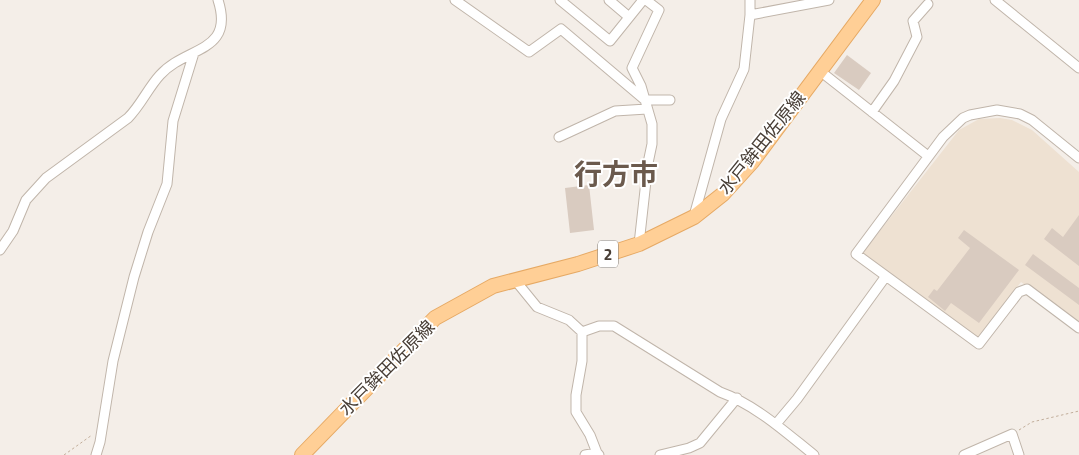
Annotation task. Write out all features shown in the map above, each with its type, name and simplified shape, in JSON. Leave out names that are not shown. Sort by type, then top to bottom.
[{"type":"main road","name":"水戸鉾田佐原線","points":[[302,455],[435,318],[493,286],[578,264],[639,244],[694,217],[724,194],[752,162],[872,0]]},
{"type":"street","points":[[0,250],[12,231],[26,200],[46,178],[128,118],[138,108],[159,76],[169,66],[212,41],[222,30],[222,13],[218,0]]},
{"type":"street","points":[[455,0],[529,52],[561,29],[646,104]]},
{"type":"street","points":[[560,0],[610,41],[642,0]]},
{"type":"street","points":[[609,0],[629,17]]},
{"type":"street","points":[[639,244],[648,163],[652,144],[652,124],[642,86],[632,68],[659,10],[646,0]]},
{"type":"street","points":[[694,217],[710,151],[721,119],[744,69],[750,0]]},
{"type":"street","points":[[750,16],[829,0]]},
{"type":"street","points":[[996,0],[1079,68]]},
{"type":"street","points":[[872,112],[894,81],[917,37],[913,21],[928,4]]},
{"type":"street","points":[[96,455],[114,361],[134,277],[148,232],[168,184],[173,121],[194,53]]},
{"type":"street","points":[[820,71],[928,156]]},
{"type":"street","points":[[559,136],[614,111],[670,100]]},
{"type":"street","points":[[1079,158],[1032,120],[1020,114],[997,110],[978,112],[962,118],[943,136],[856,254],[979,344],[1020,292],[1027,289],[1079,328]]},
{"type":"street","points":[[776,424],[886,276]]},
{"type":"street","points":[[515,280],[537,307],[568,320],[582,332],[582,361],[576,395],[576,412],[598,454],[585,455]]},
{"type":"street","points":[[582,332],[599,326],[614,326],[720,392],[737,398],[776,424],[814,455]]},
{"type":"street","points":[[660,455],[689,448],[700,443],[737,398]]},
{"type":"street","points":[[964,455],[1012,434],[1019,455]]},
{"type":"path","points":[[1012,434],[1032,422],[1079,411]]},
{"type":"path","points":[[64,455],[73,451],[103,426]]},
{"type":"shaded area","points":[[1000,118],[1012,120],[1032,130],[1079,172],[1079,324],[1021,282],[975,341],[861,255],[959,130],[979,119]]},
{"type":"building","points":[[847,55],[871,73],[859,90],[834,73]]},
{"type":"building","points":[[589,185],[594,230],[570,233],[565,188]]},
{"type":"building","points":[[1079,215],[1079,266],[1044,239],[1052,228],[1063,237]]},
{"type":"building","points":[[964,230],[1019,270],[979,323],[951,303],[945,311],[928,297],[934,289],[937,291],[970,248],[958,238]]},
{"type":"building","points":[[1033,254],[1079,288],[1079,305],[1025,265]]},
{"type":"district","name":"行方市","points":[[616,174]]}]
